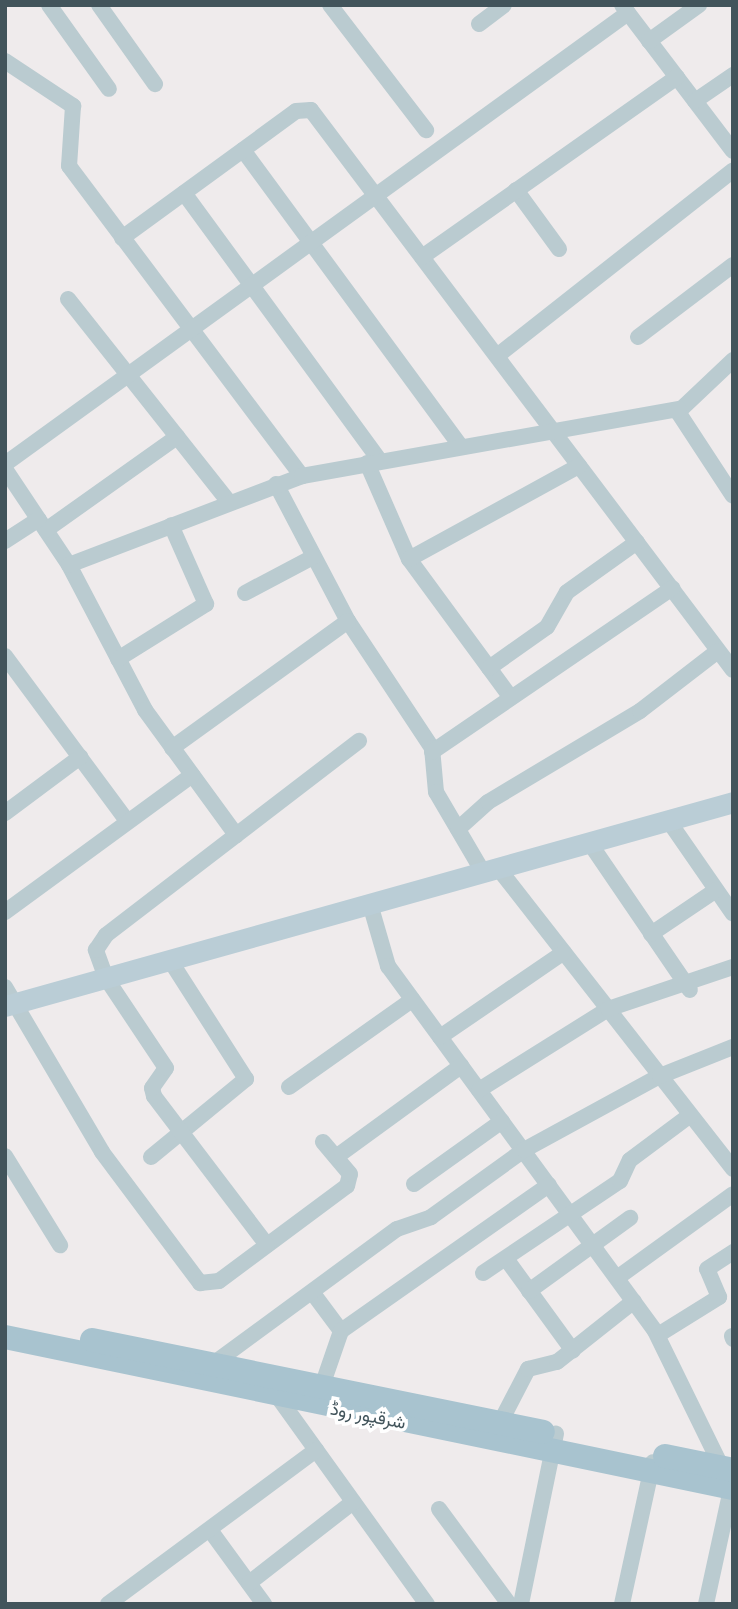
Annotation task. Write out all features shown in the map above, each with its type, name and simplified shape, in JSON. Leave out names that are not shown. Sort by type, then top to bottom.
[{"type":"main road","name":"شرقپور روڈ","points":[[5,1323],[500,1423],[554,1442]]},
{"type":"main road","name":"شرقپور روڈ","points":[[5,1338],[279,1399],[554,1442],[730,1478]]},
{"type":"street","points":[[49,5],[109,89]]},
{"type":"street","points":[[99,5],[155,84]]},
{"type":"street","points":[[330,5],[426,130]]},
{"type":"street","points":[[479,24],[504,5]]},
{"type":"street","points":[[649,41],[699,5]]},
{"type":"street","points":[[236,835],[172,748],[118,659],[69,565],[5,467],[377,197],[625,9],[733,151]]},
{"type":"street","points":[[5,61],[73,106],[66,157],[122,238],[302,476]]},
{"type":"street","points":[[695,101],[733,75]]},
{"type":"street","points":[[422,257],[677,77]]},
{"type":"street","points":[[122,238],[243,150],[307,108],[557,430],[579,466],[733,670]]},
{"type":"street","points":[[243,150],[461,447]]},
{"type":"street","points":[[497,356],[733,170]]},
{"type":"street","points":[[516,190],[559,250]]},
{"type":"street","points":[[184,192],[254,285],[373,462],[409,559],[511,698]]},
{"type":"street","points":[[638,337],[733,265]]},
{"type":"street","points":[[68,299],[229,502]]},
{"type":"street","points":[[69,565],[302,476],[679,409],[733,360]]},
{"type":"street","points":[[679,409],[684,428],[733,496]]},
{"type":"street","points":[[5,541],[43,525],[177,437]]},
{"type":"street","points":[[409,559],[579,466]]},
{"type":"street","points":[[276,484],[348,621],[432,752],[436,792],[458,829],[565,952],[689,1116],[731,1163]]},
{"type":"street","points":[[118,659],[206,604],[171,525]]},
{"type":"street","points":[[489,668],[547,627],[568,592],[637,541]]},
{"type":"street","points":[[244,593],[313,556]]},
{"type":"street","points":[[432,752],[672,588]]},
{"type":"street","points":[[172,748],[348,621]]},
{"type":"street","points":[[458,829],[488,803],[639,711],[718,651]]},
{"type":"street","points":[[5,656],[127,821]]},
{"type":"street","points":[[267,1245],[151,1091],[166,1068],[106,978],[96,950],[106,935],[359,741]]},
{"type":"street","points":[[5,813],[80,757]]},
{"type":"street","points":[[5,912],[191,775]]},
{"type":"street","points":[[323,1142],[350,1174],[347,1186],[219,1281],[195,1280],[103,1152],[8,999],[106,978],[733,802]]},
{"type":"street","points":[[668,820],[733,914]]},
{"type":"street","points":[[589,842],[688,986]]},
{"type":"street","points":[[652,934],[716,890]]},
{"type":"street","points":[[370,904],[381,953],[412,1000],[658,1335],[730,1478],[706,1604]]},
{"type":"street","points":[[440,1037],[565,952]]},
{"type":"street","points":[[151,1157],[241,1087],[246,1076],[170,960]]},
{"type":"street","points":[[479,1090],[608,1009],[688,986],[733,967]]},
{"type":"street","points":[[289,1087],[412,1000]]},
{"type":"street","points":[[213,1364],[312,1292],[524,1150],[660,1076],[733,1046]]},
{"type":"street","points":[[336,1157],[461,1066]]},
{"type":"street","points":[[483,1273],[507,1260],[620,1181],[630,1160],[689,1116]]},
{"type":"street","points":[[414,1184],[502,1121]]},
{"type":"street","points":[[5,1156],[60,1245]]},
{"type":"street","points":[[322,1387],[341,1331],[549,1185]]},
{"type":"street","points":[[617,1278],[733,1194]]},
{"type":"street","points":[[529,1291],[630,1218]]},
{"type":"street","points":[[658,1335],[719,1297],[707,1269],[733,1252]]},
{"type":"street","points":[[507,1260],[573,1351]]},
{"type":"street","points":[[312,1292],[341,1331]]},
{"type":"street","points":[[500,1423],[528,1369],[573,1351],[634,1301]]},
{"type":"street","points":[[261,1374],[427,1604]]},
{"type":"street","points":[[521,1604],[554,1442]]},
{"type":"street","points":[[108,1604],[316,1450]]},
{"type":"street","points":[[622,1604],[653,1462]]},
{"type":"street","points":[[249,1583],[354,1502]]},
{"type":"street","points":[[439,1509],[509,1604]]},
{"type":"street","points":[[210,1530],[264,1604]]}]
